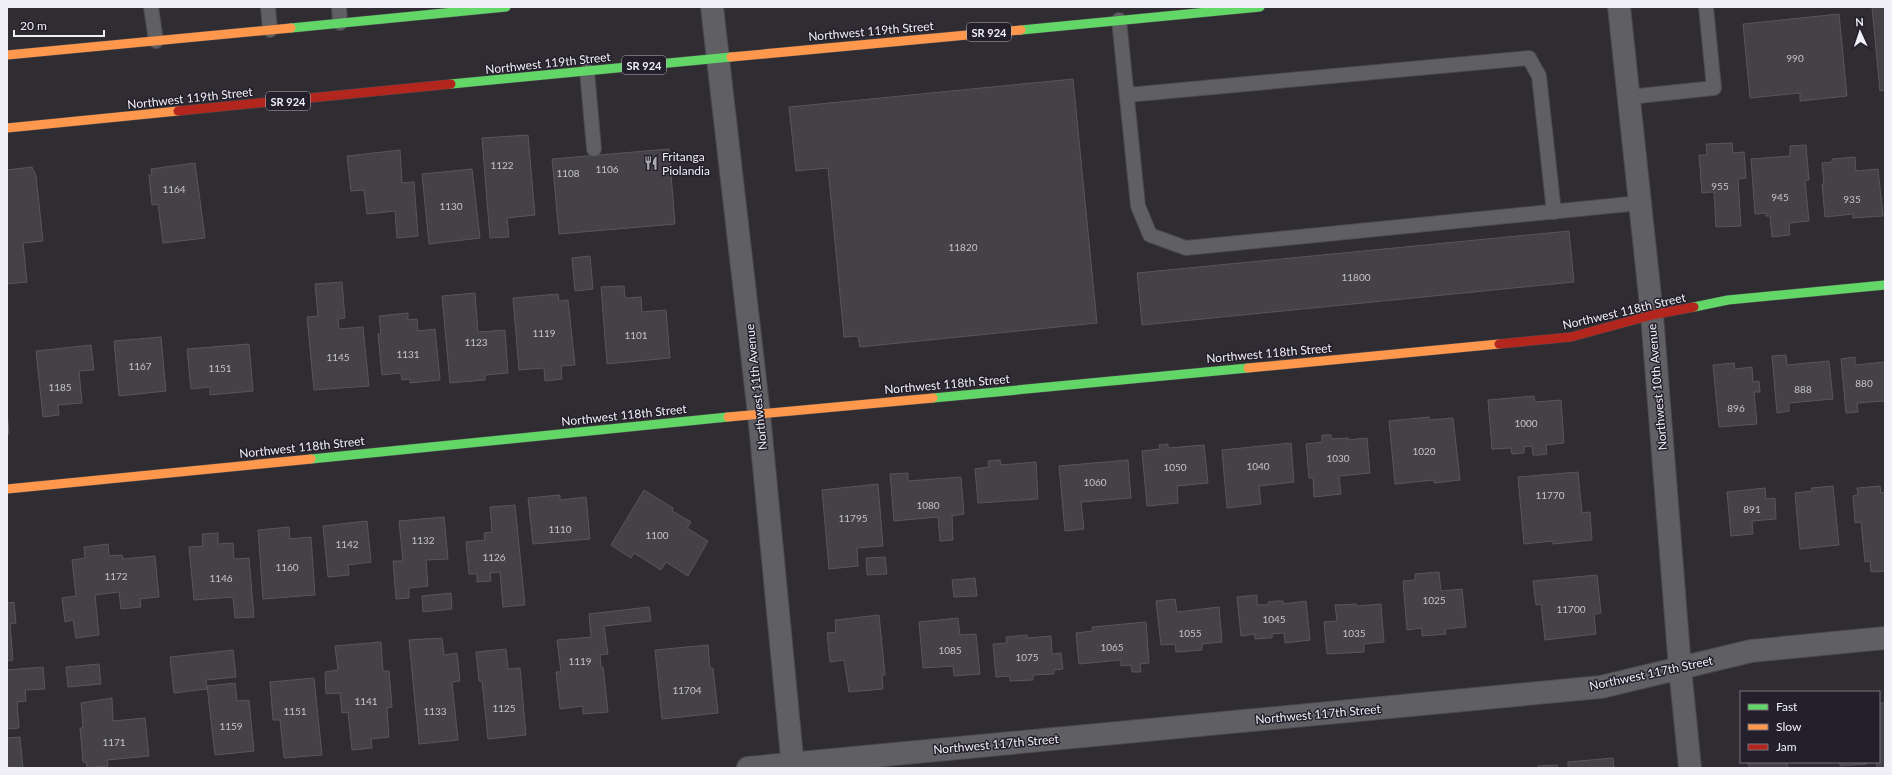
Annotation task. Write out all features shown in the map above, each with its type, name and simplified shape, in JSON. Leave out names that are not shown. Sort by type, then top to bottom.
[{"type":"main road","points":[[7,55],[340,23],[418,11],[506,7]]},
{"type":"main road","name":"Northwest 119th Street","points":[[7,128],[718,58],[1260,7]]},
{"type":"main road","name":"Northwest 118th Street","points":[[7,489],[759,414],[1571,337],[1652,315],[1728,300],[1885,285]]},
{"type":"street","name":"Northwest 11th Avenue","points":[[712,7],[759,414],[793,766]]},
{"type":"street","name":"Northwest 10th Avenue","points":[[1619,7],[1652,315],[1680,668],[1690,768]]},
{"type":"street","name":"Northwest 117th Street","points":[[748,768],[793,766],[1600,687],[1751,651],[1885,638]]},
{"type":"lane","points":[[151,7],[156,41]]},
{"type":"lane","points":[[268,7],[270,30]]},
{"type":"lane","points":[[338,7],[340,23]]},
{"type":"lane","points":[[1628,97],[1714,88],[1706,7]]},
{"type":"lane","points":[[1119,20],[1138,206],[1150,235],[1186,248],[1640,203]]},
{"type":"lane","points":[[1127,95],[1529,58],[1539,76],[1554,212]]},
{"type":"lane","points":[[587,71],[594,150]]},
{"type":"building","points":[[1872,7],[1885,7],[1885,90],[1880,91]]},
{"type":"building","points":[[1839,14],[1847,96],[1800,101],[1800,93],[1750,98],[1743,24]]},
{"type":"building","points":[[1073,79],[1097,323],[860,347],[858,336],[844,337],[828,168],[796,171],[789,107]]},
{"type":"building","points":[[528,135],[535,215],[507,218],[509,237],[490,238],[482,138]]},
{"type":"building","points":[[1732,143],[1733,153],[1744,152],[1746,178],[1738,179],[1741,226],[1716,227],[1714,192],[1702,193],[1699,155],[1707,155],[1706,144]]},
{"type":"building","points":[[1806,145],[1809,180],[1805,180],[1809,221],[1789,223],[1790,235],[1772,237],[1770,216],[1766,216],[1766,213],[1755,214],[1751,159],[1790,156],[1790,146]]},
{"type":"building","points":[[669,149],[675,224],[559,234],[552,159]]},
{"type":"building","points":[[400,150],[402,183],[414,182],[418,236],[397,238],[395,211],[367,214],[364,190],[351,191],[347,156]]},
{"type":"building","points":[[1855,157],[1856,171],[1878,169],[1883,216],[1853,218],[1853,214],[1825,217],[1822,163],[1832,162],[1832,159]]},
{"type":"building","points":[[195,163],[205,238],[163,243],[158,204],[152,205],[149,175],[152,175],[151,169]]},
{"type":"building","points":[[32,167],[36,176],[43,241],[23,243],[27,282],[7,284],[7,170]]},
{"type":"building","points":[[472,169],[480,238],[429,244],[422,174]]},
{"type":"building","points":[[1569,231],[1574,282],[1142,325],[1137,273]]},
{"type":"building","points":[[590,256],[593,289],[575,291],[572,258]]},
{"type":"building","points":[[342,282],[345,318],[338,319],[339,329],[363,327],[369,386],[314,390],[307,317],[318,316],[315,284]]},
{"type":"building","points":[[624,286],[625,298],[641,297],[642,312],[666,310],[670,358],[607,364],[601,287]]},
{"type":"building","points":[[475,293],[478,332],[505,330],[508,373],[485,375],[485,380],[450,383],[442,296]]},
{"type":"building","points":[[558,294],[559,301],[568,300],[575,365],[561,366],[562,379],[545,381],[544,368],[519,370],[513,298]]},
{"type":"building","points":[[408,313],[408,320],[417,319],[418,331],[435,329],[440,380],[410,383],[410,379],[402,380],[401,373],[382,375],[378,334],[381,334],[379,316]]},
{"type":"building","points":[[161,337],[166,391],[119,396],[114,341]]},
{"type":"building","points":[[249,344],[253,391],[210,395],[210,387],[191,389],[187,349]]},
{"type":"building","points":[[91,345],[94,370],[79,371],[82,403],[58,405],[59,415],[43,417],[36,351]]},
{"type":"building","points":[[1786,355],[1787,365],[1829,361],[1833,399],[1789,403],[1789,411],[1777,413],[1772,356]]},
{"type":"building","points":[[1855,357],[1855,365],[1885,362],[1885,401],[1857,403],[1858,412],[1846,413],[1841,359]]},
{"type":"building","points":[[1734,363],[1735,369],[1752,367],[1753,382],[1759,381],[1760,392],[1754,392],[1757,424],[1719,427],[1713,365]]},
{"type":"building","points":[[1534,396],[1535,402],[1561,400],[1564,443],[1546,445],[1547,454],[1540,455],[1533,455],[1532,446],[1524,447],[1524,453],[1512,454],[1511,448],[1492,449],[1488,400]]},
{"type":"building","points":[[7,409],[9,434],[7,434]]},
{"type":"building","points":[[1429,417],[1429,420],[1453,418],[1460,480],[1434,483],[1434,480],[1395,484],[1389,421]]},
{"type":"building","points":[[1322,435],[1331,435],[1331,439],[1348,438],[1348,440],[1367,438],[1370,473],[1339,476],[1341,494],[1314,497],[1313,478],[1309,478],[1306,444],[1322,442]]},
{"type":"building","points":[[1291,443],[1294,482],[1259,486],[1261,504],[1227,508],[1222,450]]},
{"type":"building","points":[[1168,444],[1168,448],[1204,445],[1208,483],[1177,486],[1178,503],[1147,506],[1142,451],[1160,449],[1159,445]]},
{"type":"building","points":[[1000,460],[1001,465],[1036,462],[1038,499],[978,503],[975,469],[989,467],[988,461]]},
{"type":"building","points":[[1128,460],[1131,498],[1081,502],[1084,529],[1065,531],[1059,466]]},
{"type":"building","points":[[1578,472],[1582,513],[1590,512],[1592,540],[1553,544],[1553,541],[1524,544],[1518,477]]},
{"type":"building","points":[[908,473],[908,481],[961,477],[964,514],[952,516],[953,540],[940,541],[938,517],[894,521],[890,474]]},
{"type":"building","points":[[878,484],[883,546],[857,548],[858,566],[829,569],[822,490]]},
{"type":"building","points":[[1833,486],[1839,545],[1800,549],[1795,493],[1812,491],[1812,488]]},
{"type":"building","points":[[1880,486],[1881,493],[1885,492],[1885,571],[1871,572],[1870,561],[1865,562],[1861,522],[1855,523],[1853,496],[1858,495],[1857,488]]},
{"type":"building","points":[[1765,488],[1766,499],[1775,498],[1776,519],[1752,521],[1753,534],[1731,536],[1727,492]]},
{"type":"building","points":[[644,490],[673,508],[672,511],[691,522],[687,528],[708,541],[688,576],[666,562],[661,570],[634,553],[631,558],[611,545]]},
{"type":"building","points":[[560,495],[560,500],[586,497],[590,539],[533,544],[528,498]]},
{"type":"building","points":[[515,505],[525,605],[503,607],[500,572],[490,573],[491,581],[477,582],[477,574],[469,574],[466,542],[485,540],[484,533],[492,532],[490,507]]},
{"type":"building","points":[[444,517],[448,559],[426,560],[428,586],[409,588],[409,598],[396,599],[393,561],[403,561],[399,521]]},
{"type":"building","points":[[367,521],[371,562],[348,565],[349,575],[328,577],[323,526]]},
{"type":"building","points":[[289,527],[290,539],[311,537],[315,595],[263,599],[258,530]]},
{"type":"building","points":[[218,533],[218,544],[233,543],[234,559],[249,558],[254,617],[235,618],[233,597],[194,600],[189,547],[203,546],[202,534]]},
{"type":"building","points":[[108,544],[109,556],[122,555],[123,559],[155,556],[159,597],[140,599],[141,607],[121,609],[119,592],[95,595],[99,635],[76,638],[73,620],[65,622],[62,598],[76,596],[72,560],[85,558],[84,547]]},
{"type":"building","points":[[885,557],[887,574],[867,575],[866,558]]},
{"type":"building","points":[[1439,572],[1441,591],[1462,589],[1466,627],[1445,629],[1446,634],[1422,636],[1422,628],[1407,630],[1403,581],[1415,580],[1415,574]]},
{"type":"building","points":[[1597,575],[1601,613],[1594,614],[1596,634],[1545,640],[1541,604],[1536,605],[1533,581]]},
{"type":"building","points":[[975,578],[977,596],[954,597],[952,580]]},
{"type":"building","points":[[451,593],[452,609],[423,612],[422,596]]},
{"type":"building","points":[[1257,595],[1257,605],[1268,605],[1268,602],[1276,601],[1283,601],[1284,604],[1306,601],[1310,640],[1285,643],[1284,633],[1272,634],[1272,638],[1255,639],[1255,634],[1241,636],[1237,597]]},
{"type":"building","points":[[1175,599],[1177,612],[1219,607],[1222,642],[1202,644],[1202,650],[1176,652],[1175,644],[1161,645],[1156,601]]},
{"type":"building","points":[[14,602],[16,623],[10,624],[13,660],[7,661],[7,603]]},
{"type":"building","points":[[1356,604],[1357,606],[1381,604],[1384,642],[1364,644],[1364,652],[1327,654],[1324,622],[1337,621],[1335,605]]},
{"type":"building","points":[[649,607],[651,621],[604,626],[608,654],[600,655],[601,667],[603,667],[608,712],[583,714],[583,706],[560,709],[556,672],[561,672],[557,640],[591,637],[589,614]]},
{"type":"building","points":[[879,615],[885,675],[882,675],[883,689],[849,692],[844,660],[830,662],[827,633],[836,632],[835,620]]},
{"type":"building","points":[[958,618],[960,635],[976,634],[980,674],[954,676],[953,666],[923,668],[919,622]]},
{"type":"building","points":[[1146,622],[1149,663],[1140,664],[1141,672],[1132,672],[1131,665],[1121,666],[1121,660],[1079,664],[1076,633],[1093,631],[1092,627]]},
{"type":"building","points":[[1027,635],[1027,638],[1051,636],[1052,654],[1061,653],[1063,669],[1054,670],[1054,674],[1033,675],[1033,680],[1010,681],[1010,676],[996,677],[993,644],[1007,643],[1006,637]]},
{"type":"building","points":[[442,638],[444,655],[457,653],[460,681],[452,682],[458,740],[419,744],[409,640]]},
{"type":"building","points":[[381,642],[383,671],[389,671],[392,707],[387,708],[389,737],[371,739],[372,748],[352,750],[348,712],[342,713],[340,693],[326,694],[325,672],[338,670],[335,646]]},
{"type":"building","points":[[708,645],[710,668],[713,668],[718,713],[662,719],[655,650]]},
{"type":"building","points":[[506,649],[508,669],[520,668],[526,735],[488,739],[482,681],[479,681],[476,652]]},
{"type":"building","points":[[233,650],[236,677],[206,680],[207,689],[174,693],[170,657]]},
{"type":"building","points":[[99,664],[101,684],[68,687],[66,667]]},
{"type":"building","points":[[43,667],[45,689],[25,690],[26,701],[17,702],[19,728],[7,729],[7,670]]},
{"type":"building","points":[[314,678],[322,755],[284,758],[280,720],[273,720],[270,682]]},
{"type":"building","points":[[235,683],[237,701],[249,700],[254,751],[215,755],[207,686]]},
{"type":"building","points":[[112,698],[113,721],[145,718],[149,756],[107,760],[108,766],[87,768],[86,762],[83,762],[80,728],[83,728],[81,703]]},
{"type":"building","points":[[1880,703],[1885,703],[1885,768],[1877,768],[1876,763],[1880,763]]},
{"type":"building","points":[[20,737],[23,768],[7,768],[7,738]]},
{"type":"building","points":[[1613,758],[1614,768],[1568,768],[1568,762]]},
{"type":"building","points":[[1748,763],[1787,763],[1788,768],[1749,768]]},
{"type":"building","points":[[1840,763],[1867,763],[1867,764],[1840,766]]},
{"type":"building","points":[[1557,765],[1558,768],[1538,768],[1538,766]]},
{"type":"traffic: fast","points":[[291,28],[506,7]]},
{"type":"traffic: fast","points":[[1021,30],[1260,7]]},
{"type":"traffic: fast","points":[[451,84],[731,57]]},
{"type":"traffic: fast","points":[[1694,307],[1728,300],[1885,285]]},
{"type":"traffic: fast","points":[[933,398],[1248,368]]},
{"type":"traffic: fast","points":[[311,459],[728,417]]},
{"type":"traffic: slow","points":[[7,55],[291,28]]},
{"type":"traffic: slow","points":[[731,57],[1021,30]]},
{"type":"traffic: slow","points":[[7,128],[178,111]]},
{"type":"traffic: slow","points":[[1248,368],[1499,344]]},
{"type":"traffic: slow","points":[[728,417],[933,398]]},
{"type":"traffic: slow","points":[[7,489],[311,459]]},
{"type":"traffic: jam","points":[[178,111],[451,84]]},
{"type":"traffic: jam","points":[[1499,344],[1571,337],[1652,315],[1694,307]]},
{"type":"place","name":"Fritanga Piolandia","points":[[651,163]]}]
